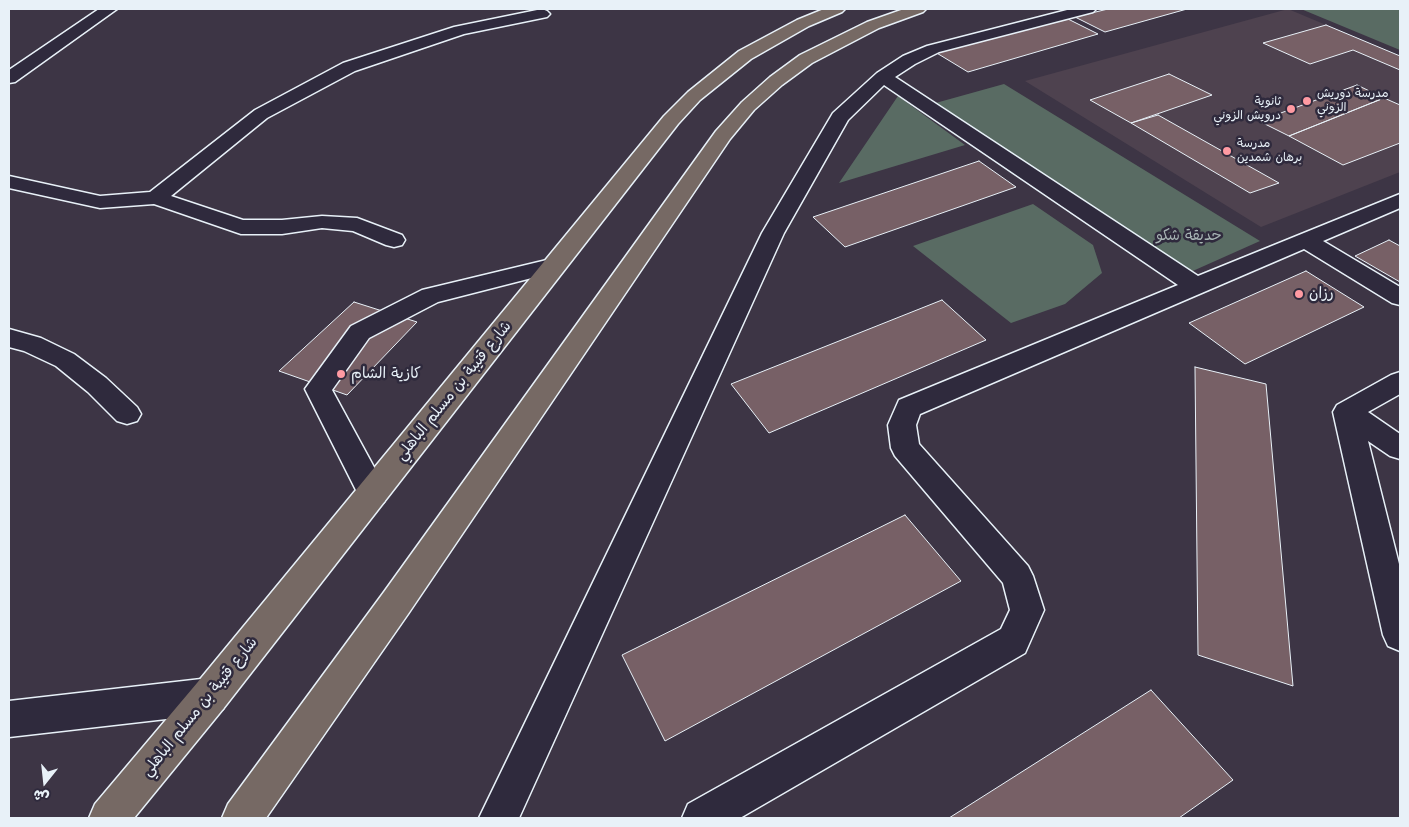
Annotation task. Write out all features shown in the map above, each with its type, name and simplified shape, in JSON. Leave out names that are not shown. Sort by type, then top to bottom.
[{"type":"main road","name":"شارع قتيبة بن مسلم الباهلي","points":[[109,818],[210,696],[672,120],[718,74],[759,46],[803,23],[836,9]]},
{"type":"main road","points":[[242,818],[396,604],[723,135],[748,106],[776,81],[806,59],[873,25],[918,9]]},
{"type":"street","points":[[9,78],[109,9]]},
{"type":"street","points":[[499,818],[773,233],[840,117],[883,77],[933,49],[1088,9]]},
{"type":"street","points":[[156,198],[261,114],[349,67],[460,30],[542,14]]},
{"type":"street","points":[[883,77],[1196,286]]},
{"type":"street","points":[[9,182],[100,202],[156,198],[241,227],[282,228],[322,222],[357,225],[394,240]]},
{"type":"street","points":[[702,818],[1013,641],[1027,610],[1017,576],[905,448],[902,425],[909,407],[1305,240],[1396,206]]},
{"type":"street","points":[[1305,240],[1400,296]]},
{"type":"street","points":[[373,493],[318,389],[360,332],[430,296],[555,265]]},
{"type":"street","points":[[9,338],[32,344],[65,360],[97,385],[127,414]]},
{"type":"street","points":[[1347,412],[1400,382]]},
{"type":"street","points":[[1347,412],[1400,448]]},
{"type":"street","points":[[1347,412],[1400,634]]},
{"type":"street","points":[[9,719],[210,696]]},
{"type":"shaded area","points":[[1288,9],[1400,56],[1400,172],[1261,227],[1025,81]]},
{"type":"green space","points":[[1301,9],[1400,9],[1400,50]]},
{"type":"green space","name":"حديقة شكو","points":[[1004,84],[1260,241],[1186,274],[932,104]]},
{"type":"green space","points":[[898,96],[965,145],[839,183]]},
{"type":"green space","points":[[1033,204],[1093,245],[1102,273],[1065,304],[1011,323],[913,246]]},
{"type":"building","points":[[1108,9],[1187,9],[1105,32],[1075,17]]},
{"type":"building","points":[[1068,19],[1098,34],[968,72],[935,52]]},
{"type":"building","points":[[1326,25],[1400,56],[1400,70],[1353,50],[1310,64],[1263,43]]},
{"type":"building","points":[[1169,74],[1212,95],[1131,123],[1090,100]]},
{"type":"building","points":[[1357,85],[1384,98],[1289,136],[1259,121]]},
{"type":"building","points":[[1384,98],[1400,105],[1400,143],[1343,165],[1289,136]]},
{"type":"building","points":[[1158,115],[1279,183],[1250,193],[1131,123]]},
{"type":"building","points":[[979,161],[1016,187],[845,247],[813,217]]},
{"type":"building","points":[[1389,240],[1400,246],[1400,282],[1355,256]]},
{"type":"building","points":[[1306,271],[1364,307],[1245,364],[1189,323]]},
{"type":"building","points":[[942,300],[986,340],[769,433],[731,384]]},
{"type":"building","points":[[354,302],[417,322],[347,395],[279,371]]},
{"type":"building","points":[[1195,367],[1266,384],[1293,686],[1198,655]]},
{"type":"building","points":[[905,515],[961,581],[665,741],[622,655]]},
{"type":"building","points":[[1151,690],[1233,780],[1179,818],[949,818]]},
{"type":"place","name":"مدرسة دوريش الزوني","points":[[1307,101]]},
{"type":"place","name":"ثانوية درويش الزوني","points":[[1291,109]]},
{"type":"place","name":"مدرسة برهان شمدين","points":[[1227,151]]},
{"type":"place","name":"رزان","points":[[1299,294]]},
{"type":"place","name":"كازية الشام","points":[[341,374]]}]
